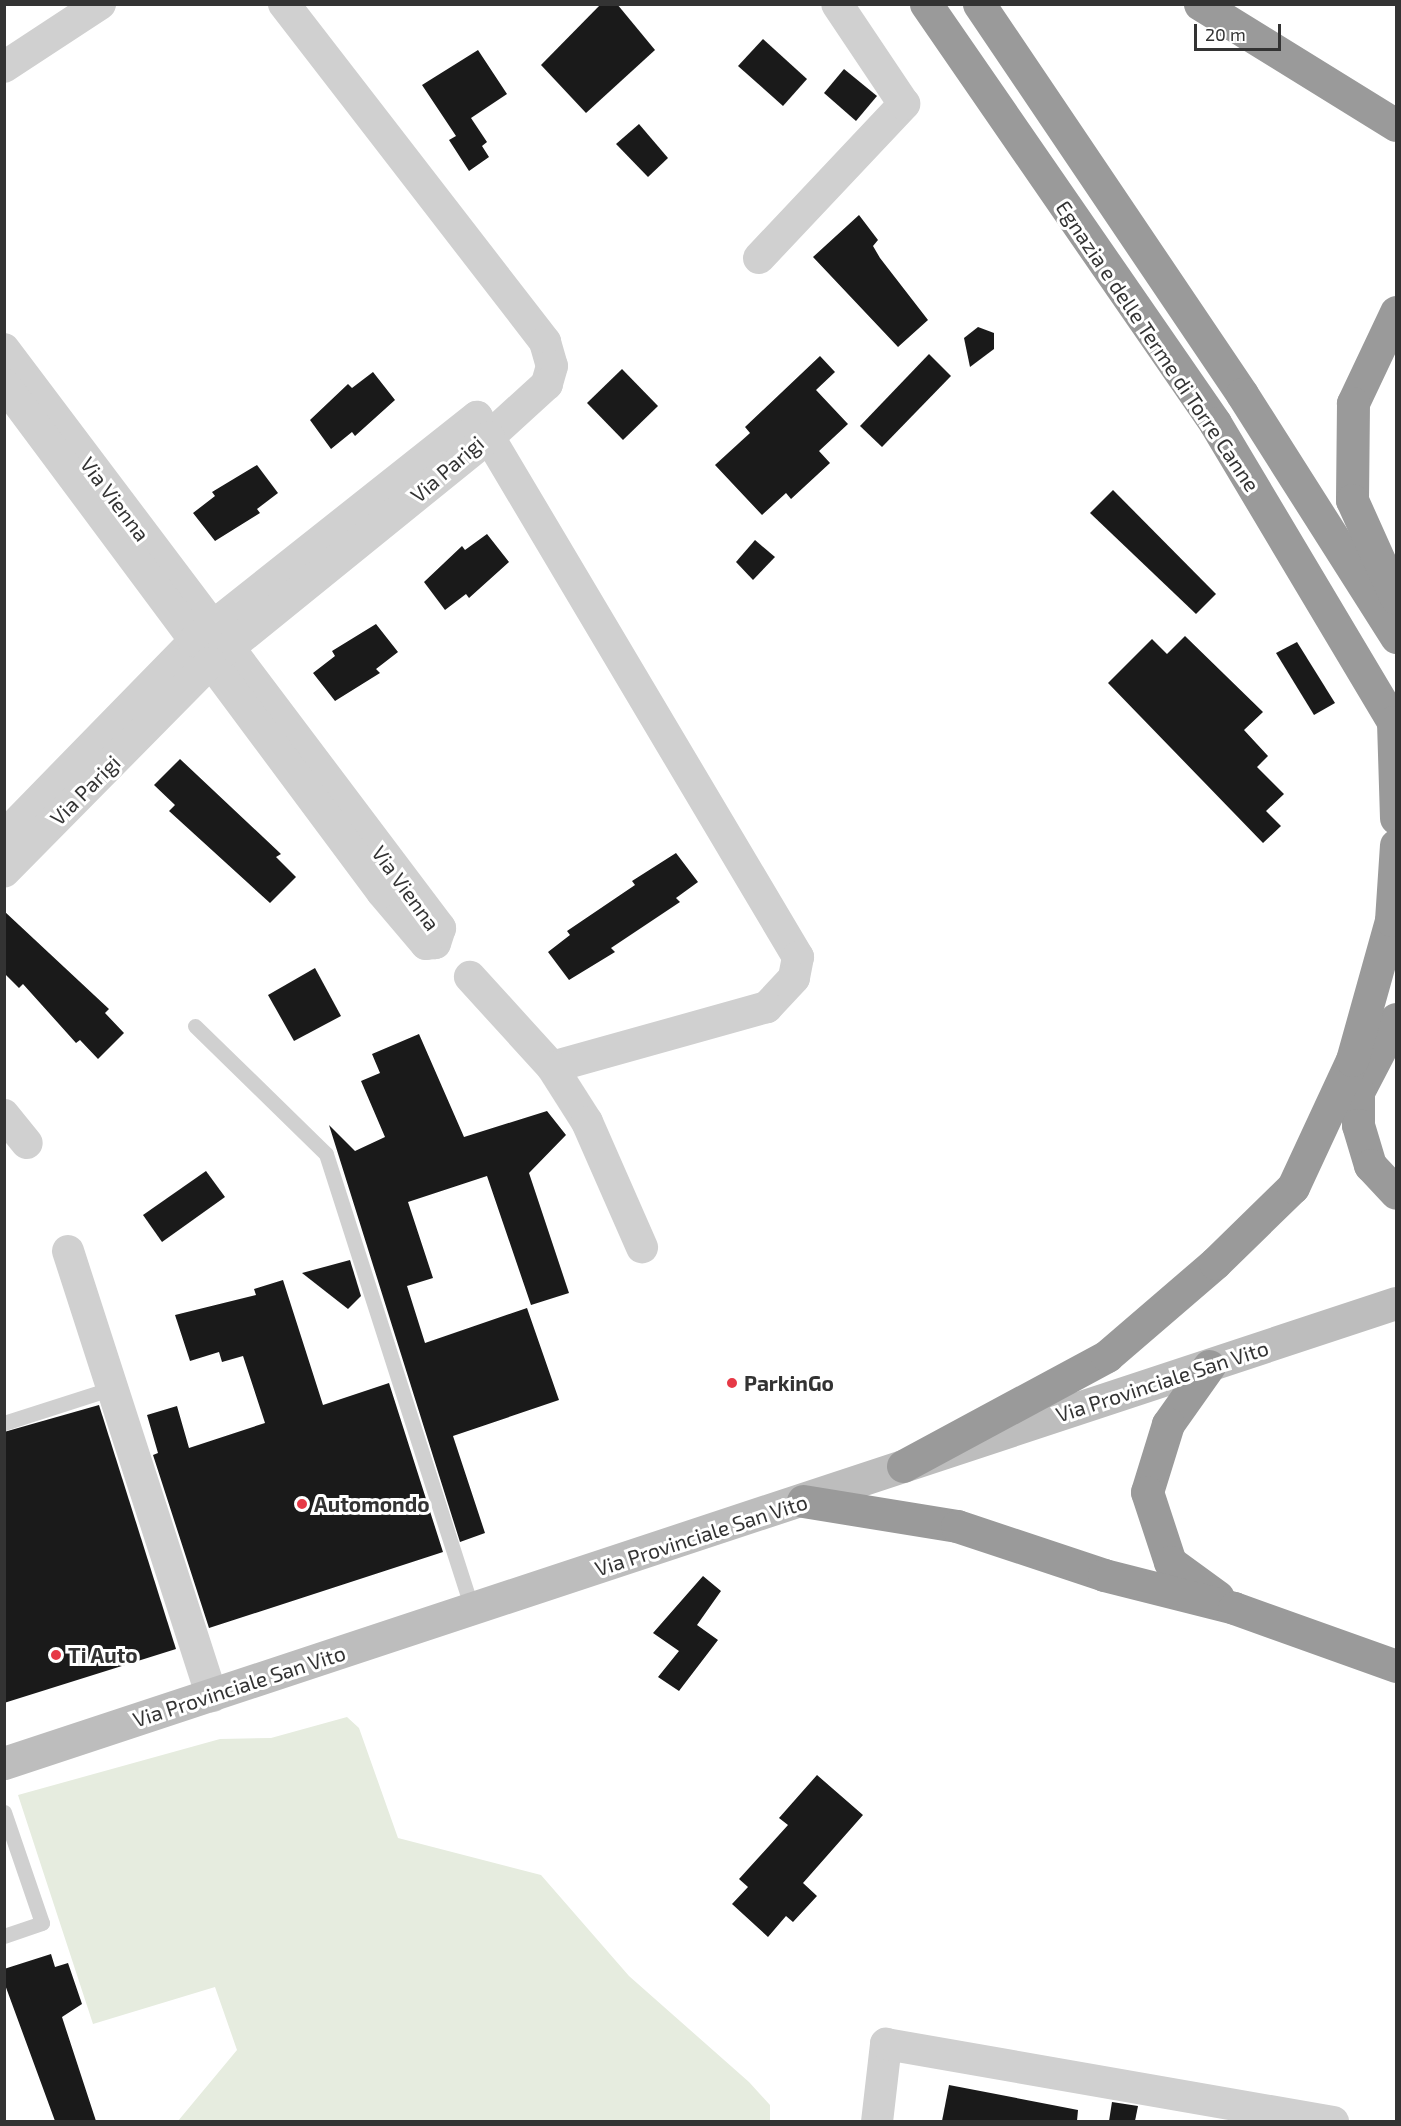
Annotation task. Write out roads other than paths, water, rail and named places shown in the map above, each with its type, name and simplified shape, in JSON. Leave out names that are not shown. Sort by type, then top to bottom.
[{"type":"highway","name":"Egnazia e delle Terme di Torre Canne","points":[[926,4],[1215,423],[1395,724]]},
{"type":"highway","name":"Egnazia e delle Terme di Torre Canne","points":[[979,4],[1242,394],[1396,637]]},
{"type":"highway","points":[[1200,4],[1239,17],[1396,125]]},
{"type":"highway","points":[[1396,312],[1353,403],[1352,500],[1396,598]]},
{"type":"highway","points":[[1395,724],[1396,818]]},
{"type":"highway","points":[[903,1466],[1107,1356],[1215,1263],[1293,1187],[1352,1060],[1391,920],[1396,845]]},
{"type":"highway","points":[[1396,1019],[1358,1092],[1358,1125],[1370,1165],[1396,1192]]},
{"type":"highway","points":[[1209,1366],[1168,1424],[1147,1492],[1170,1562],[1234,1608]]},
{"type":"highway","points":[[803,1501],[957,1526],[1104,1575],[1234,1608],[1396,1666]]},
{"type":"main road","name":"Via Provinciale San Vito","points":[[4,1764],[1396,1303]]},
{"type":"street","points":[[4,67],[100,4]]},
{"type":"street","name":"Via Parigi","points":[[4,836],[211,645],[489,437],[547,384],[552,366],[545,342],[285,4]]},
{"type":"street","points":[[759,258],[904,104],[837,4]]},
{"type":"street","points":[[4,45],[61,6]]},
{"type":"street","name":"Via Vienna","points":[[4,349],[211,645],[382,892],[426,944],[435,942],[440,928],[211,645],[4,384]]},
{"type":"street","points":[[489,437],[798,957],[794,978],[767,1007],[552,1067]]},
{"type":"street","name":"Via Parigi","points":[[4,872],[211,645]]},
{"type":"street","points":[[470,977],[552,1067],[587,1122],[642,1247]]},
{"type":"street","points":[[4,1115],[27,1143]]},
{"type":"street","points":[[68,1251],[212,1696]]},
{"type":"street","points":[[877,2121],[886,2044],[1333,2121]]},
{"type":"lane","points":[[195,1026],[326,1154],[472,1610]]},
{"type":"lane","points":[[4,1423],[113,1388]]},
{"type":"lane","points":[[4,1812],[42,1923],[4,1936]]},
{"type":"place","name":"ParkinGo","points":[[732,1383]]},
{"type":"place","name":"Automondo","points":[[302,1504]]},
{"type":"place","name":"Ti Auto","points":[[56,1655]]}]
